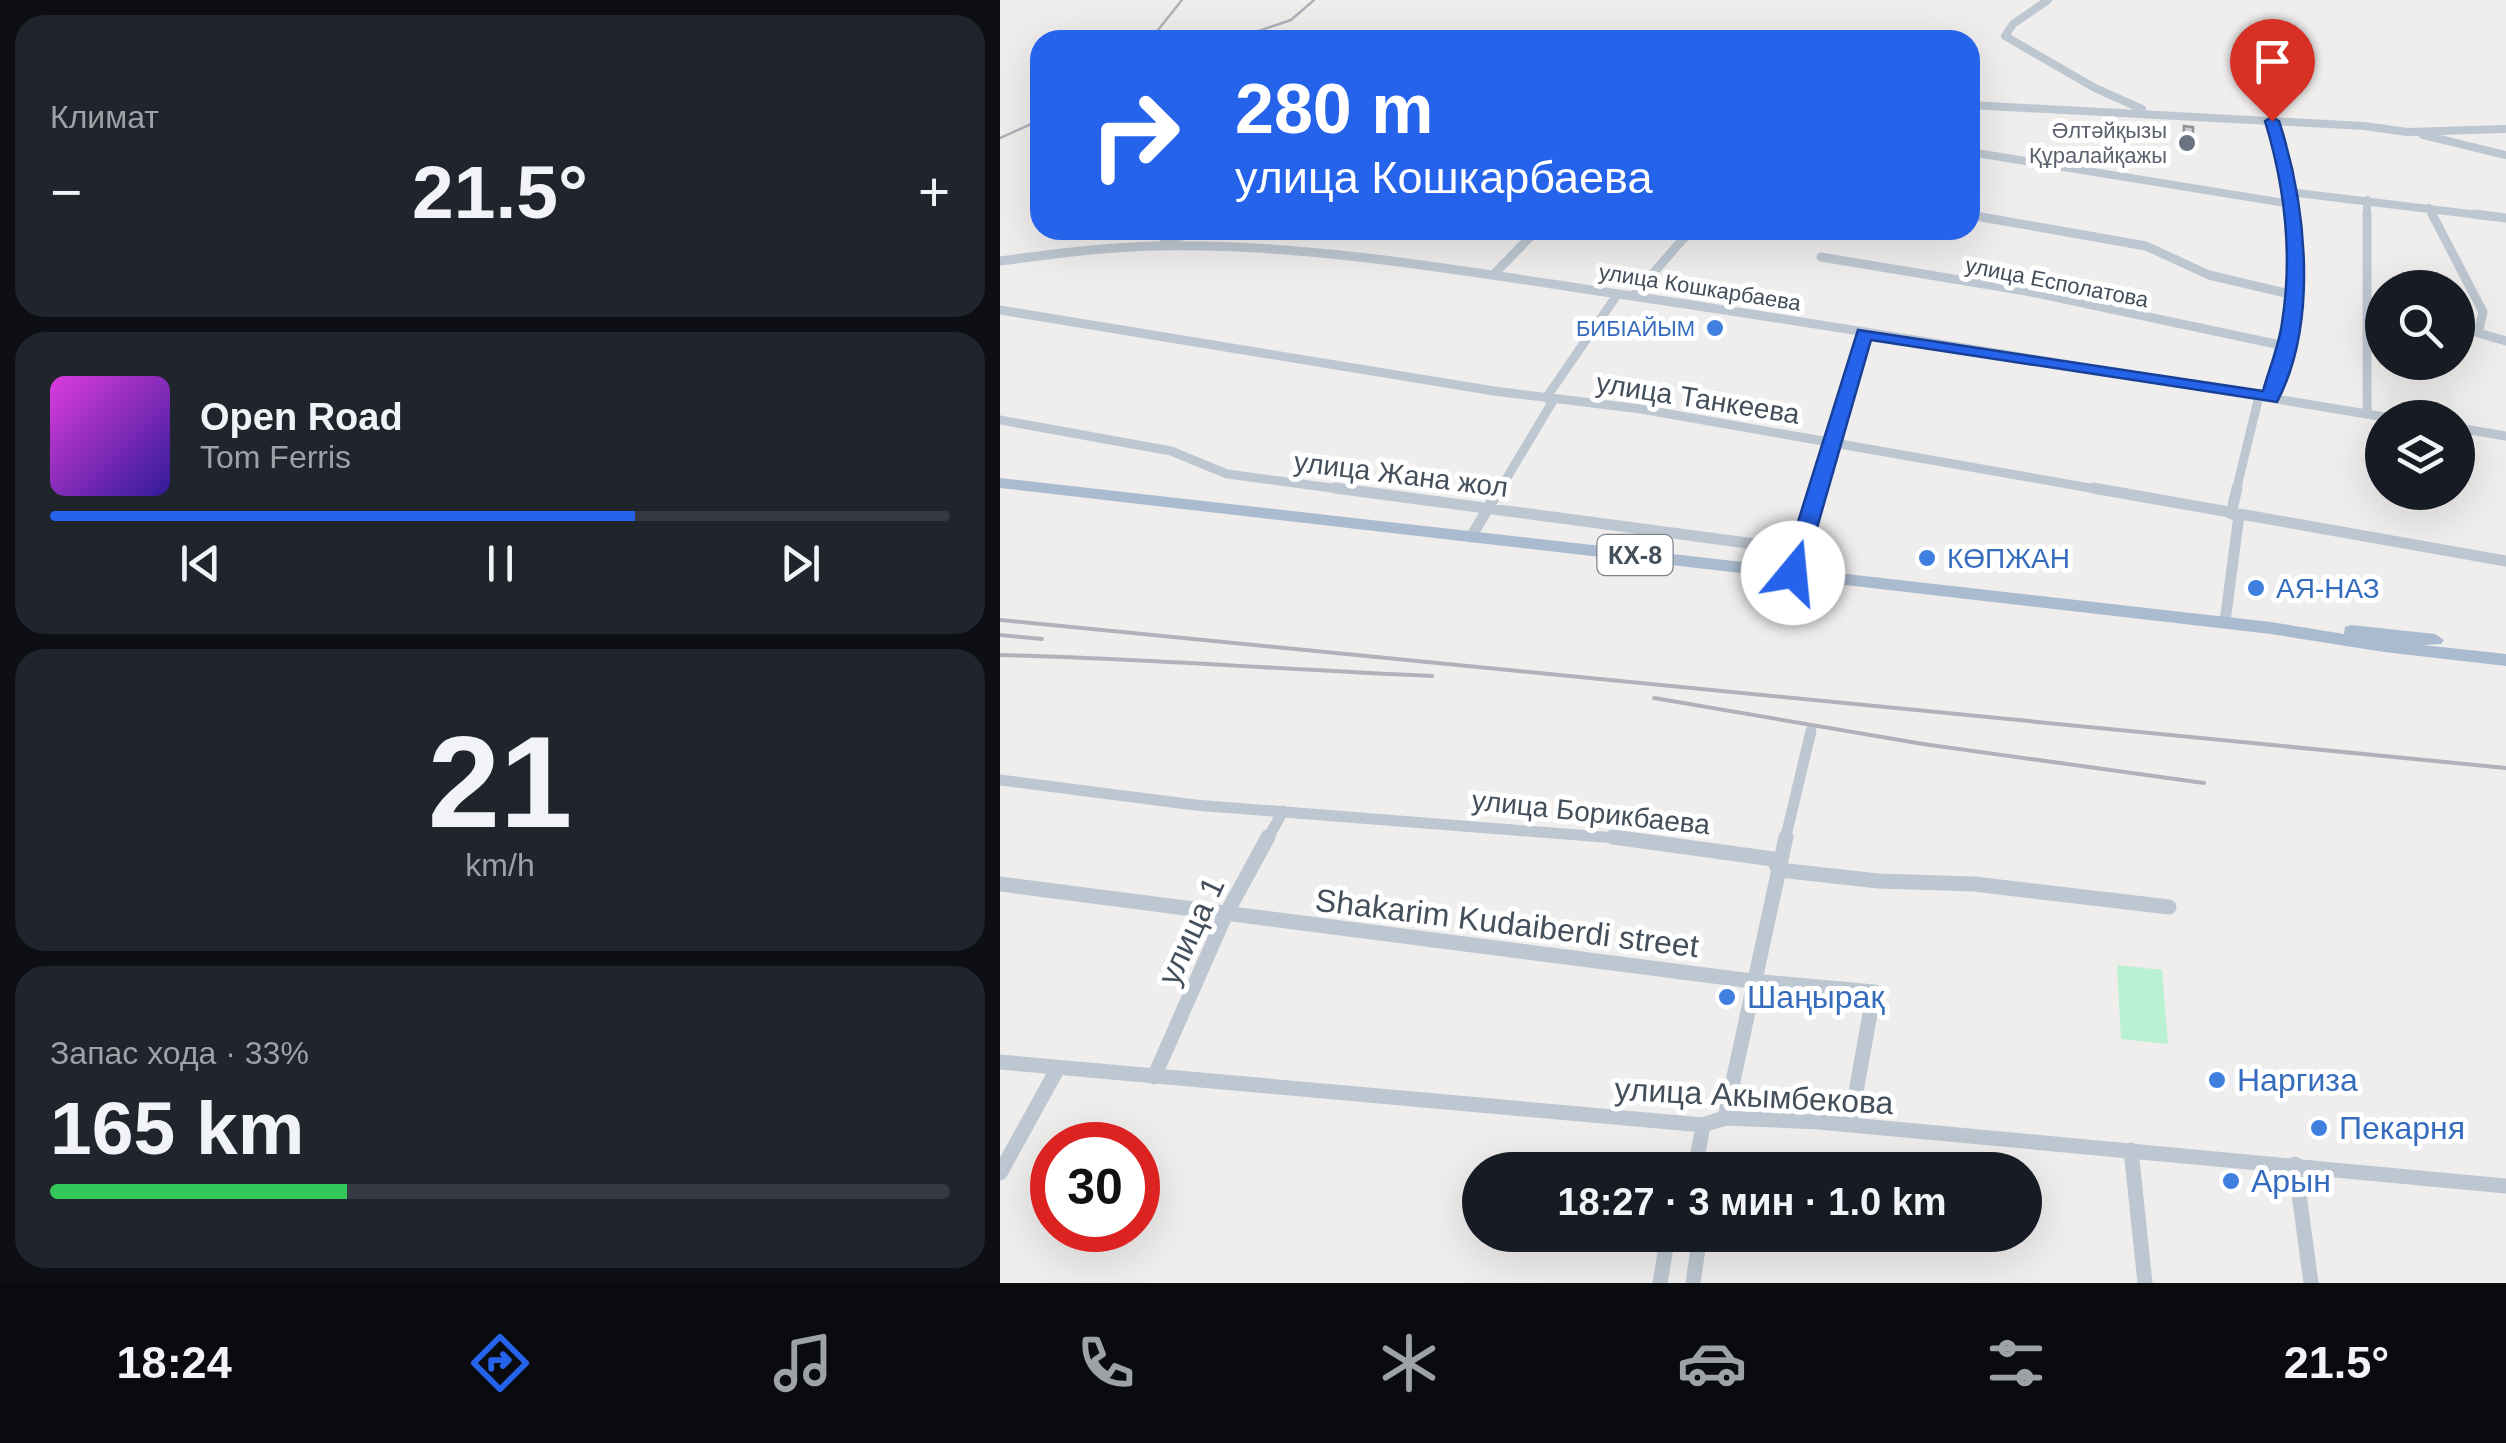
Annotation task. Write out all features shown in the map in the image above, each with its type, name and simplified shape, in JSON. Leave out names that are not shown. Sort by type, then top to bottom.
[{"type":"main road","name":"КХ-8","points":[[1000,483],[2271,628],[2506,650]]},
{"type":"main road","name":"КХ-8","points":[[2382,640],[2506,660]]},
{"type":"street","points":[[2048,0],[2036,12],[2020,16],[2008,26],[2005,36],[2120,100],[2165,115]]},
{"type":"street","points":[[1980,106],[2407,132],[2506,129]]},
{"type":"street","points":[[2224,622],[2235,514],[2264,397],[2284,346],[2294,295],[2294,212],[2287,170],[2272,121]]},
{"type":"street","points":[[2407,132],[2506,156]]},
{"type":"street","points":[[1980,154],[2291,204]]},
{"type":"street","points":[[2289,192],[2506,218]]},
{"type":"street","points":[[2366,200],[2367,400]]},
{"type":"street","points":[[2429,208],[2484,312],[2478,333],[2506,341]]},
{"type":"street","points":[[1980,217],[2146,246],[2209,275],[2294,295]]},
{"type":"street","points":[[1140,246],[1166,240]]},
{"type":"street","points":[[1494,274],[1527,240]]},
{"type":"street","points":[[1633,296],[1681,240]]},
{"type":"street","name":"улица Кошкарбаева","points":[[1000,261],[1140,246],[1312,250],[1494,274],[2365,414]]},
{"type":"street","name":"улица Есполатова","points":[[1821,257],[2026,291],[2284,346]]},
{"type":"street","points":[[1471,537],[1550,398],[1616,295]]},
{"type":"street","name":"улица Танкеева","points":[[1000,310],[1640,409],[2506,561]]},
{"type":"street","points":[[1793,573],[1864,334]]},
{"type":"street","name":"улица Жана жол","points":[[1000,420],[1171,451],[1226,474],[1800,550]]},
{"type":"street","points":[[2475,431],[2506,436]]},
{"type":"street","points":[[1726,1118],[1752,981],[1811,730]]},
{"type":"street","name":"улица Борикбаева","points":[[1000,780],[1195,805],[1664,842],[1772,858],[1778,870],[1878,881],[1974,884],[2169,907]]},
{"type":"street","name":"улица 1","points":[[1154,1077],[1226,916],[1283,811]]},
{"type":"street","name":"Shakarim Kudaiberdi street","points":[[1000,884],[1752,981],[1874,992],[1850,1125]]},
{"type":"street","name":"улица Акымбекова","points":[[1000,1062],[1703,1125],[1726,1118],[1850,1125],[2506,1186]]},
{"type":"street","points":[[1000,1173],[1058,1068]]},
{"type":"street","points":[[1698,1152],[1703,1125]]},
{"type":"street","points":[[2131,1150],[2145,1283]]},
{"type":"street","points":[[2294,1164],[2310,1283]]},
{"type":"street","points":[[1660,1283],[1665,1252]]},
{"type":"street","points":[[1693,1283],[1698,1252]]},
{"type":"green space","points":[[2117,965],[2162,970],[2168,1044],[2121,1039]]},
{"type":"building","points":[[2184,126],[2193,127],[2193,144],[2183,143]]},
{"type":"railway","points":[[1158,30],[1182,0]]},
{"type":"railway","points":[[1262,30],[1291,20],[1314,0]]},
{"type":"railway","points":[[1000,138],[1030,124]]},
{"type":"railway","points":[[1000,620],[2506,768]]},
{"type":"railway","points":[[1000,635],[1042,639]]},
{"type":"railway","points":[[1000,655],[1432,676]]},
{"type":"railway","points":[[1654,698],[1923,744],[2204,783]]},
{"type":"place","name":"Әлтәйқызы Құралайқажы","points":[[2187,143]]},
{"type":"place","name":"БИБІАЙЫМ","points":[[1715,328]]},
{"type":"place","name":"КӨПЖАН","points":[[1927,558]]},
{"type":"place","name":"АЯ-НАЗ","points":[[2256,588]]},
{"type":"place","name":"Шаңырақ","points":[[1727,997]]},
{"type":"place","name":"Наргиза","points":[[2217,1080]]},
{"type":"place","name":"Пекарня","points":[[2319,1128]]},
{"type":"place","name":"Арын","points":[[2231,1181]]},
{"type":"route","points":[[1793,573],[1864,334],[2270,398],[2291,324],[2294,295],[2294,212],[2287,170],[2272,121]]}]
